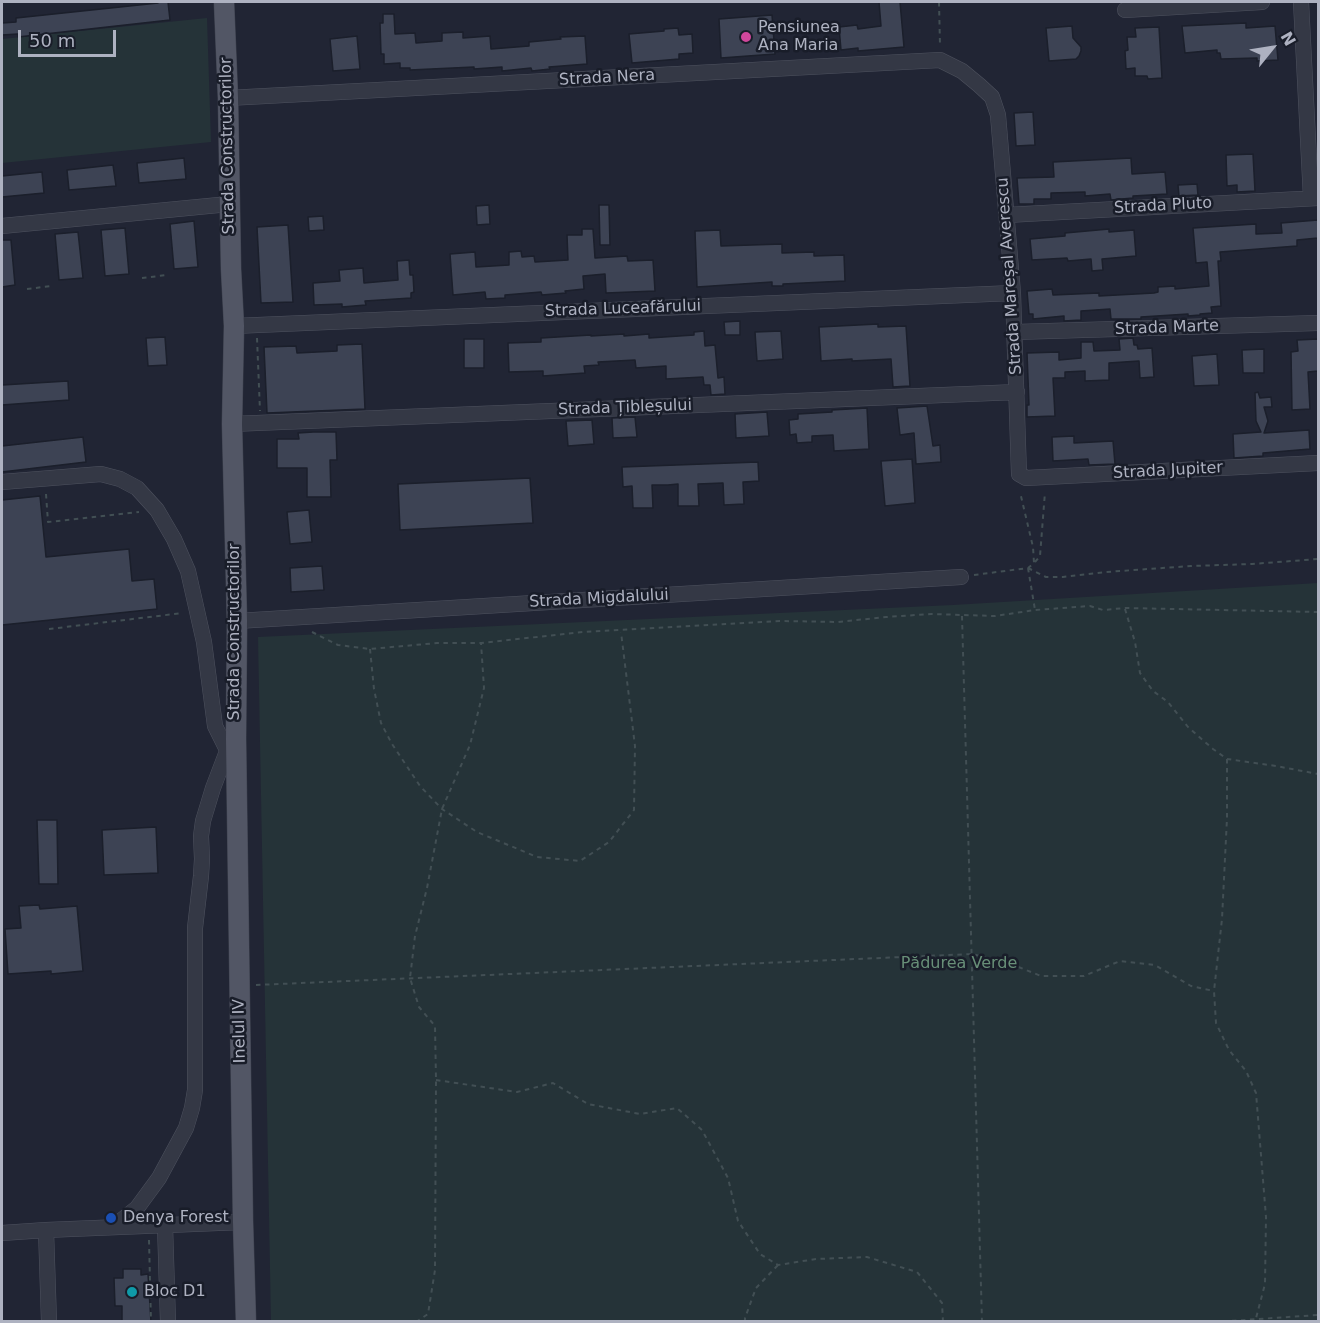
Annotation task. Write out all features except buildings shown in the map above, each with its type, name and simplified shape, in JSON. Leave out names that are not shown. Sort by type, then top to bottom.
[{"type":"main road","name":"Strada Constructorilor","points":[[224,2],[234,326],[232,424],[237,621],[231,745]]},
{"type":"main road","name":"Inelul IV","points":[[231,745],[246,1322]]},
{"type":"street","points":[[1125,10],[1262,2]]},
{"type":"street","points":[[1301,2],[1315,198]]},
{"type":"street","name":"Strada Nera","points":[[228,98],[940,60]]},
{"type":"street","name":"Strada Mareșal Averescu","points":[[940,60],[962,71],[992,97],[998,115],[1013,293],[1019,474]]},
{"type":"street","name":"Strada Pluto","points":[[1007,215],[1315,198]]},
{"type":"street","points":[[2,226],[229,204]]},
{"type":"street","name":"Strada Luceafărului","points":[[234,326],[1013,293]]},
{"type":"street","name":"Strada Marte","points":[[1015,332],[1318,323]]},
{"type":"street","name":"Strada Țibleșului","points":[[232,424],[1017,392]]},
{"type":"street","name":"Strada Jupiter","points":[[1019,474],[1026,478],[1318,463]]},
{"type":"street","points":[[2,482],[101,474],[120,479],[137,488],[157,510],[174,539],[188,571],[204,642],[215,726],[231,745]]},
{"type":"street","name":"Strada Migdalului","points":[[237,621],[961,577]]},
{"type":"street","name":"Strada Constructorilor","points":[[113,1227],[137,1208],[159,1178],[186,1128],[192,1108],[195,1090],[195,928],[201,876],[201,836],[213,788],[231,745]]},
{"type":"street","points":[[2,1233],[243,1222]]},
{"type":"street","points":[[165,1226],[168,1322]]},
{"type":"street","points":[[46,1230],[49,1322]]},
{"type":"path","points":[[939,2],[940,60]]},
{"type":"path","points":[[142,278],[168,275]]},
{"type":"path","points":[[27,289],[51,286]]},
{"type":"path","points":[[256,325],[261,423]]},
{"type":"path","points":[[1019,474],[1021,497],[1033,547],[1034,564]]},
{"type":"path","points":[[961,577],[1028,568],[1034,564],[1040,556],[1046,477]]},
{"type":"path","points":[[45,478],[48,522],[157,510]]},
{"type":"path","points":[[1028,568],[1046,577],[1063,577],[1106,572],[1318,559]]},
{"type":"path","points":[[1028,568],[1035,610]]},
{"type":"path","points":[[290,617],[316,635],[338,645],[370,649],[437,642],[481,643],[563,634],[782,621],[837,622],[931,614],[995,616],[1090,606],[1103,610],[1125,608],[1318,612]]},
{"type":"path","points":[[1125,608],[1135,642],[1140,672],[1153,691],[1168,702],[1188,727],[1213,749],[1227,759],[1318,774]]},
{"type":"path","points":[[49,629],[197,612]]},
{"type":"path","points":[[962,616],[982,1322]]},
{"type":"path","points":[[370,649],[374,689],[381,723],[420,786],[442,809],[477,832],[537,857],[580,861],[609,842],[634,810],[635,746],[621,631]]},
{"type":"path","points":[[416,1322],[428,1314],[435,1270],[436,1080],[435,1026],[419,1007],[410,978],[415,936],[442,809],[470,745],[484,688],[481,643]]},
{"type":"path","points":[[1227,759],[1227,818],[1222,919],[1214,991],[1216,1023],[1229,1050],[1246,1071],[1256,1093],[1266,1217],[1265,1284],[1256,1320]]},
{"type":"path","points":[[251,985],[972,954],[1011,964],[1041,976],[1084,976],[1120,961],[1155,965],[1191,986],[1214,991]]},
{"type":"path","points":[[436,1080],[517,1092],[553,1083],[588,1104],[640,1114],[677,1108],[702,1130],[728,1178],[738,1221],[760,1254],[778,1265]]},
{"type":"path","points":[[148,1226],[152,1322]]},
{"type":"path","points":[[745,1322],[756,1288],[778,1265],[816,1259],[867,1257],[917,1272],[942,1303],[943,1322]]},
{"type":"path","points":[[1214,1322],[1318,1315]]},
{"type":"green space","points":[[207,18],[211,142],[2,163],[2,39]]},
{"type":"green space","name":"Pădurea Verde","points":[[1318,583],[1318,1321],[271,1321],[258,637],[953,605]]},
{"type":"place","name":"Pensiunea Ana Maria","points":[[746,37]]},
{"type":"place","name":"Denya Forest","points":[[111,1218]]},
{"type":"place","name":"Bloc D1","points":[[132,1292]]}]
